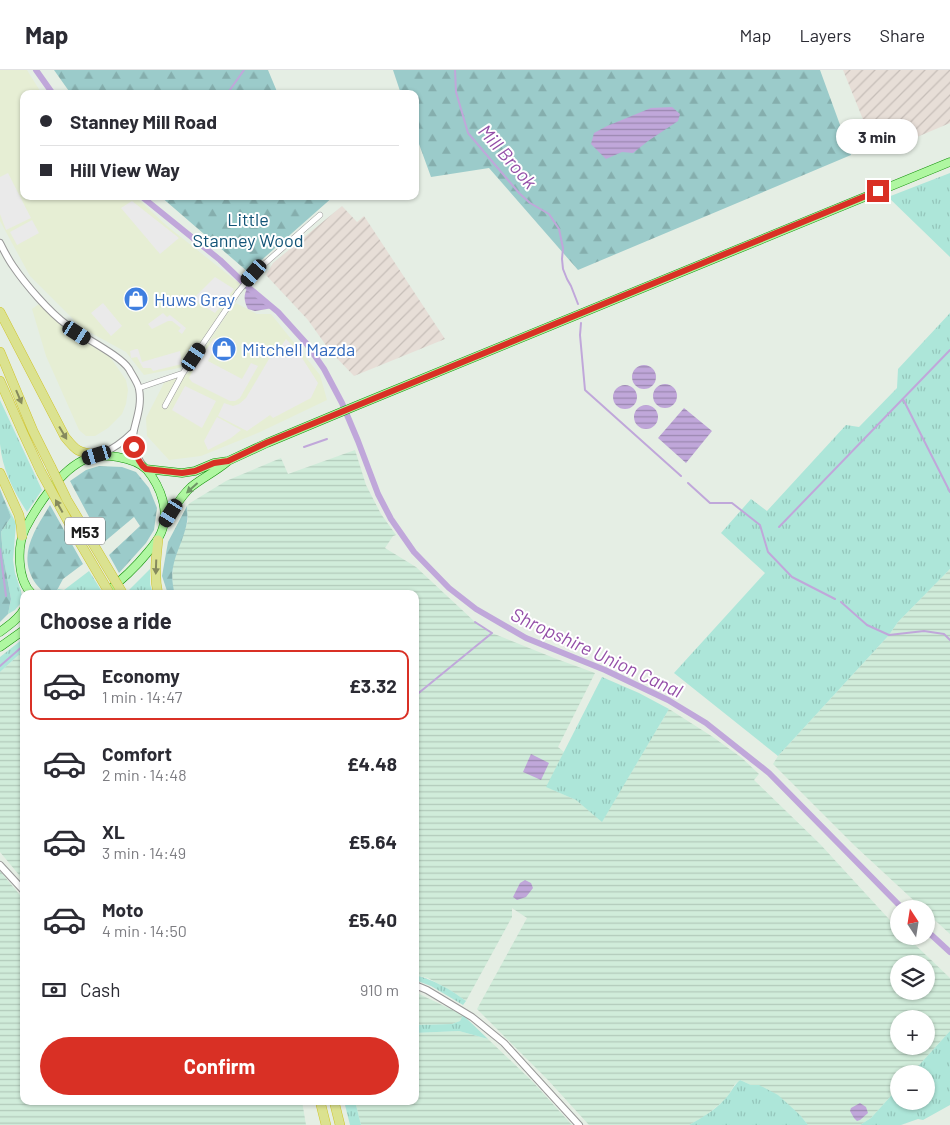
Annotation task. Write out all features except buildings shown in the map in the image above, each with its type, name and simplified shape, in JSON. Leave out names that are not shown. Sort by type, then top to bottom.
[{"type":"highway","points":[[0,312],[65,437],[75,450],[98,455]]},
{"type":"highway","name":"M53","points":[[0,352],[33,430],[67,500],[121,590]]},
{"type":"highway","name":"M53","points":[[0,381],[41,472],[108,590]]},
{"type":"highway","points":[[0,473],[18,516],[22,536]]},
{"type":"highway","points":[[157,590],[156,568],[158,540]]},
{"type":"highway","points":[[321,1105],[326,1125]]},
{"type":"highway","points":[[335,1105],[340,1125]]},
{"type":"main road","points":[[109,590],[123,580],[158,540],[164,524],[178,501],[189,489],[228,461],[266,443],[950,162]]},
{"type":"main road","points":[[28,590],[20,567],[22,536],[33,514],[44,498],[74,465],[86,458],[98,455],[119,457],[145,468],[182,473],[195,471],[214,463],[228,461]]},
{"type":"main road","points":[[145,468],[158,487],[163,501],[164,524]]},
{"type":"main road","points":[[0,632],[20,616]]},
{"type":"main road","points":[[0,647],[20,633]]},
{"type":"street","points":[[165,406],[183,373],[238,292],[254,273],[320,215]]},
{"type":"street","points":[[0,243],[12,265],[52,313],[66,325],[128,367],[139,388],[139,414],[133,432],[134,447],[137,456],[145,468]]},
{"type":"street","points":[[139,388],[183,373]]},
{"type":"street","points":[[98,455],[112,450],[133,432]]},
{"type":"street","points":[[0,865],[20,888]]},
{"type":"street","points":[[419,987],[427,990],[472,1017],[504,1043],[579,1125]]},
{"type":"shaded area","points":[[0,70],[27,70],[40,90],[20,90],[20,200],[139,200],[167,226],[240,284],[187,364],[179,368],[144,375],[126,352],[82,328],[30,276],[0,221]]},
{"type":"shaded area","points":[[843,70],[950,70],[950,123],[877,154]]},
{"type":"shaded area","points":[[672,107],[680,114],[678,121],[633,153],[622,152],[606,159],[591,144],[594,133],[607,126],[651,108]]},
{"type":"shaded area","points":[[8,173],[20,200],[22,200],[31,218],[6,230],[0,214],[0,177]]},
{"type":"shaded area","points":[[132,201],[179,238],[160,254],[121,208]]},
{"type":"shaded area","points":[[342,206],[357,222],[364,216],[445,339],[354,376],[330,351],[308,320],[266,275],[273,263]]},
{"type":"shaded area","points":[[32,220],[39,233],[17,245],[10,232]]},
{"type":"shaded area","points":[[215,277],[234,289],[215,313],[193,299]]},
{"type":"shaded area","points":[[248,287],[273,308],[255,311],[248,309],[245,293]]},
{"type":"shaded area","points":[[103,303],[122,326],[111,336],[91,313]]},
{"type":"shaded area","points":[[236,303],[257,314],[271,314],[320,375],[327,400],[260,432],[201,456],[169,460],[147,436],[146,418],[164,383],[188,373]]},
{"type":"shaded area","points":[[39,304],[55,320],[77,337],[110,357],[126,380],[128,390],[122,414],[108,428],[95,436],[86,436],[79,430],[46,356],[32,309]]},
{"type":"shaded area","points":[[163,313],[167,317],[170,315],[186,328],[182,334],[178,331],[181,328],[172,321],[152,329],[148,324]]},
{"type":"shaded area","points":[[214,338],[219,341],[208,361],[242,379],[251,363],[258,366],[240,398],[235,401],[230,401],[192,382],[189,378]]},
{"type":"shaded area","points":[[286,339],[297,350],[318,383],[311,398],[273,418],[270,415],[247,431],[218,416],[224,403],[233,406],[246,398],[276,347],[279,349]]},
{"type":"shaded area","points":[[138,349],[142,362],[180,351],[182,364],[153,371],[151,368],[143,368],[137,357],[131,358],[130,351]]},
{"type":"shaded area","points":[[644,365],[652,369],[656,377],[652,385],[644,389],[636,385],[632,377],[636,369]]},
{"type":"shaded area","points":[[665,384],[673,388],[677,396],[673,404],[665,408],[657,404],[653,396],[657,388]]},
{"type":"shaded area","points":[[625,385],[633,389],[637,397],[633,405],[625,409],[617,405],[613,397],[617,389]]},
{"type":"shaded area","points":[[185,386],[216,401],[202,428],[172,410]]},
{"type":"shaded area","points":[[646,405],[654,409],[658,417],[654,425],[646,429],[638,425],[634,417],[638,409]]},
{"type":"shaded area","points":[[684,408],[712,431],[686,463],[658,438]]},
{"type":"shaded area","points":[[217,417],[241,430],[231,438],[208,450],[204,441]]},
{"type":"shaded area","points":[[355,450],[366,485],[381,514],[396,535],[393,536],[385,548],[416,567],[475,622],[492,633],[595,673],[558,747],[564,752],[547,787],[576,800],[602,821],[669,709],[713,737],[742,758],[759,774],[754,780],[820,844],[890,920],[890,945],[915,945],[926,955],[890,955],[890,1000],[935,1000],[935,964],[950,978],[950,1031],[935,1048],[935,1010],[890,1010],[890,1055],[928,1055],[919,1065],[890,1065],[890,1097],[871,1118],[860,1125],[808,1125],[800,1115],[740,1080],[735,1084],[726,1099],[705,1116],[689,1125],[589,1125],[547,1079],[477,1009],[527,918],[512,908],[512,917],[466,1001],[428,978],[419,976],[419,590],[174,590],[172,585],[173,563],[188,521],[187,506],[226,481],[281,458],[288,474]]},
{"type":"shaded area","points":[[950,569],[950,934],[935,920],[935,900],[913,900],[855,846],[773,764],[778,756],[889,635],[898,622]]},
{"type":"shaded area","points":[[20,654],[20,876],[0,852],[0,672]]},
{"type":"shaded area","points":[[531,754],[549,763],[541,780],[523,772]]},
{"type":"shaded area","points":[[0,871],[20,895],[20,1105],[303,1105],[306,1125],[0,1125]]},
{"type":"shaded area","points":[[525,880],[531,883],[533,888],[526,897],[517,900],[513,897],[520,883]]},
{"type":"shaded area","points":[[419,994],[463,1015],[460,1021],[452,1024],[419,1025]]},
{"type":"shaded area","points":[[459,1031],[488,1039],[533,1082],[572,1125],[361,1125],[356,1105],[419,1105],[419,1033]]},
{"type":"shaded area","points":[[860,1103],[866,1107],[868,1113],[857,1121],[850,1111],[851,1108]]},
{"type":"green space","points":[[54,70],[268,70],[276,90],[68,90]]},
{"type":"green space","points":[[393,70],[820,70],[851,155],[578,270],[489,168],[431,177],[419,144],[419,90],[400,90]]},
{"type":"green space","points":[[950,173],[950,257],[888,197]]},
{"type":"green space","name":"Little Stanney Wood","points":[[165,200],[329,200],[248,272]]},
{"type":"green space","points":[[950,313],[950,569],[898,622],[889,635],[778,756],[674,673],[765,573],[721,533],[751,499],[767,511],[846,425],[859,427],[897,388],[898,369]]},
{"type":"green space","points":[[0,400],[42,490],[27,512],[13,488],[3,462],[0,444]]},
{"type":"green space","points":[[99,466],[122,467],[136,472],[149,488],[157,508],[154,530],[146,543],[119,573],[109,555],[140,526],[134,517],[103,543],[70,481],[86,470]]},
{"type":"green space","points":[[0,489],[11,517],[1,532],[11,599],[8,614],[0,622]]},
{"type":"green space","points":[[3,498],[16,523],[13,560],[21,590],[20,604],[8,614],[11,599],[1,532],[11,517]]},
{"type":"green space","points":[[50,505],[83,564],[63,579],[57,590],[41,590],[30,574],[28,553],[30,543]]},
{"type":"green space","points":[[187,506],[185,532],[172,574],[174,590],[167,590],[162,576],[168,542]]},
{"type":"green space","points":[[150,569],[152,590],[129,590]]},
{"type":"green space","points":[[89,571],[101,590],[64,590]]},
{"type":"green space","points":[[20,641],[20,654],[0,672],[0,657]]},
{"type":"green space","points":[[602,677],[639,693],[669,709],[602,822],[576,800],[546,787]]},
{"type":"green space","points":[[419,976],[442,985],[466,1001],[463,1005],[431,986],[419,982]]},
{"type":"green space","points":[[463,1015],[488,1039],[459,1031],[419,1033],[419,1025],[452,1024],[460,1021]]},
{"type":"green space","points":[[950,1031],[950,1105],[923,1120],[918,1119],[901,1125],[860,1125],[871,1118],[890,1097],[890,1110],[935,1110],[935,1065],[919,1065],[928,1055],[935,1055],[935,1048]]},
{"type":"green space","points":[[740,1080],[751,1085],[759,1085],[778,1095],[808,1125],[689,1125],[717,1107]]},
{"type":"green space","points":[[345,1105],[356,1105],[361,1125],[350,1125]]},
{"type":"waterway","name":"Shropshire Union Canal","points":[[36,70],[50,90]]},
{"type":"waterway","points":[[230,90],[244,70]]},
{"type":"waterway","name":"Mill Brook","points":[[455,70],[456,92],[468,133],[519,193],[530,203],[549,214],[559,229],[563,248],[563,269],[578,304]]},
{"type":"waterway","name":"Shropshire Union Canal","points":[[146,200],[220,260],[278,312],[306,343],[324,369],[342,403],[378,494],[391,519],[414,552],[449,588],[476,609],[526,638],[605,670],[668,700],[706,723],[769,773],[894,900]]},
{"type":"waterway","name":"Mill Brook","points":[[581,323],[580,335],[585,390],[681,476]]},
{"type":"waterway","points":[[779,527],[950,350]]},
{"type":"waterway","points":[[903,399],[950,492]]},
{"type":"waterway","points":[[304,447],[327,439]]},
{"type":"waterway","name":"Mill Brook","points":[[688,483],[710,503],[732,503],[760,525],[768,552],[792,577],[835,599]]},
{"type":"waterway","points":[[0,549],[6,596]]},
{"type":"waterway","name":"Mill Brook","points":[[841,602],[867,625],[889,635],[924,631],[944,634],[950,640]]},
{"type":"waterway","points":[[419,693],[492,633],[475,622]]},
{"type":"waterway","points":[[0,666],[20,648]]},
{"type":"waterway","name":"Shropshire Union Canal","points":[[935,938],[950,952]]},
{"type":"place","name":"Huws Gray","points":[[136,299]]},
{"type":"place","name":"Mitchell Mazda","points":[[224,349]]},
{"type":"route","points":[[134,447],[137,456],[146,469],[182,473],[195,471],[214,463],[228,461],[266,443],[878,191]]}]
